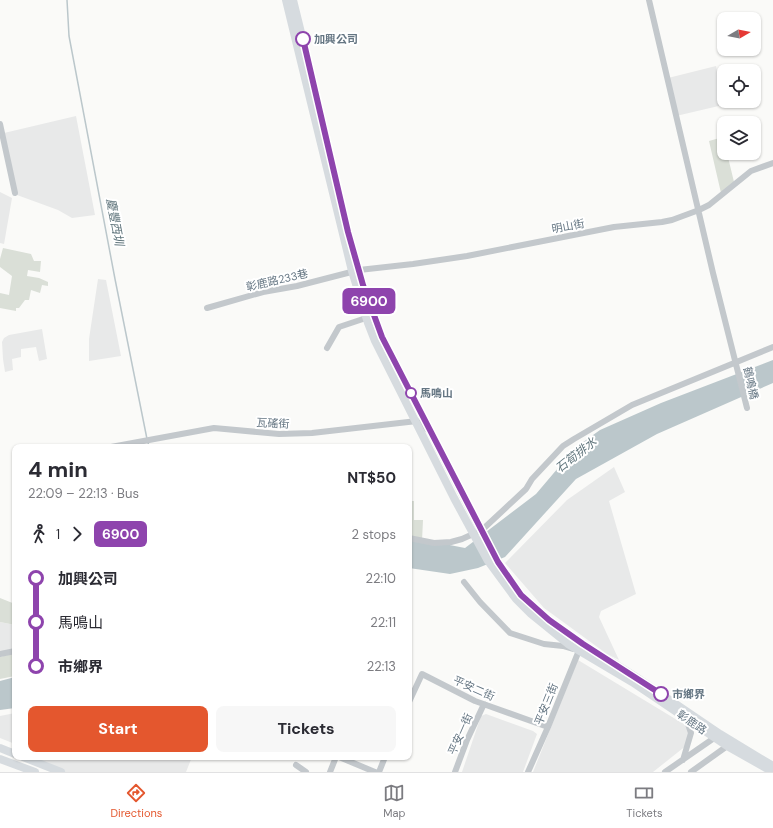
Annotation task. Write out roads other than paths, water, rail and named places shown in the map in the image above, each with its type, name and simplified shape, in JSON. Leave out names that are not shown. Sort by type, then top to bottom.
[{"type":"main road","name":"彰鹿路","points":[[286,0],[305,62],[348,232],[366,318],[431,432],[492,558],[498,562],[521,595],[581,647],[686,718],[718,736]]},
{"type":"main road","name":"彰鹿路","points":[[293,0],[305,62]]},
{"type":"main road","name":"彰鹿路","points":[[356,270],[363,285],[378,339],[416,421],[454,498],[479,533]]},
{"type":"main road","name":"彰鹿路","points":[[581,647],[639,679],[718,736],[772,772]]},
{"type":"main road","name":"彰鹿路","points":[[730,744],[773,766]]},
{"type":"main road","points":[[0,748],[12,753]]},
{"type":"main road","points":[[0,759],[35,772]]},
{"type":"main road","points":[[31,760],[61,772]]},
{"type":"street","name":"鶴鳴橋","points":[[649,0],[713,273],[747,408]]},
{"type":"street","points":[[0,124],[15,193]]},
{"type":"street","name":"明山街","points":[[356,270],[467,256],[614,227],[662,222],[699,210],[719,198],[751,171],[773,163]]},
{"type":"street","name":"彰鹿路233巷","points":[[207,308],[264,292],[297,286],[356,270]]},
{"type":"street","points":[[327,348],[339,327],[366,318]]},
{"type":"street","points":[[412,539],[434,543],[462,539],[479,533],[526,489],[532,479],[563,446],[574,439],[632,405],[773,347]]},
{"type":"street","points":[[416,421],[431,432]]},
{"type":"street","name":"瓦磘街","points":[[127,444],[214,428],[279,434],[312,433],[416,421]]},
{"type":"street","points":[[464,582],[480,602],[510,633],[544,644],[581,647]]},
{"type":"street","name":"平安三街","points":[[528,772],[581,647]]},
{"type":"street","points":[[0,654],[12,652]]},
{"type":"street","name":"平安二街","points":[[412,696],[422,674],[484,704],[548,727]]},
{"type":"street","name":"平安一街","points":[[454,772],[484,704]]},
{"type":"street","points":[[683,760],[691,733],[686,718]]},
{"type":"street","points":[[665,772],[718,736]]},
{"type":"street","points":[[691,772],[730,744]]},
{"type":"street","points":[[330,772],[336,760]]},
{"type":"street","points":[[345,760],[375,772]]},
{"type":"street","points":[[379,772],[384,760]]},
{"type":"street","points":[[296,766],[306,772]]},
{"type":"water","name":"石筍排水","points":[[773,360],[773,383],[657,434],[576,479],[505,557],[478,568],[450,574],[412,568],[412,538],[465,548],[536,494],[575,448],[600,430],[661,403]]},
{"type":"water","points":[[12,678],[12,708],[0,710],[0,681]]},
{"type":"waterway","name":"慶豐西圳","points":[[67,0],[69,36],[147,439]]},
{"type":"place","name":"加興公司","points":[[303,39]]},
{"type":"place","name":"馬鳴山","points":[[411,393]]},
{"type":"place","name":"市鄉界","points":[[661,694]]}]
